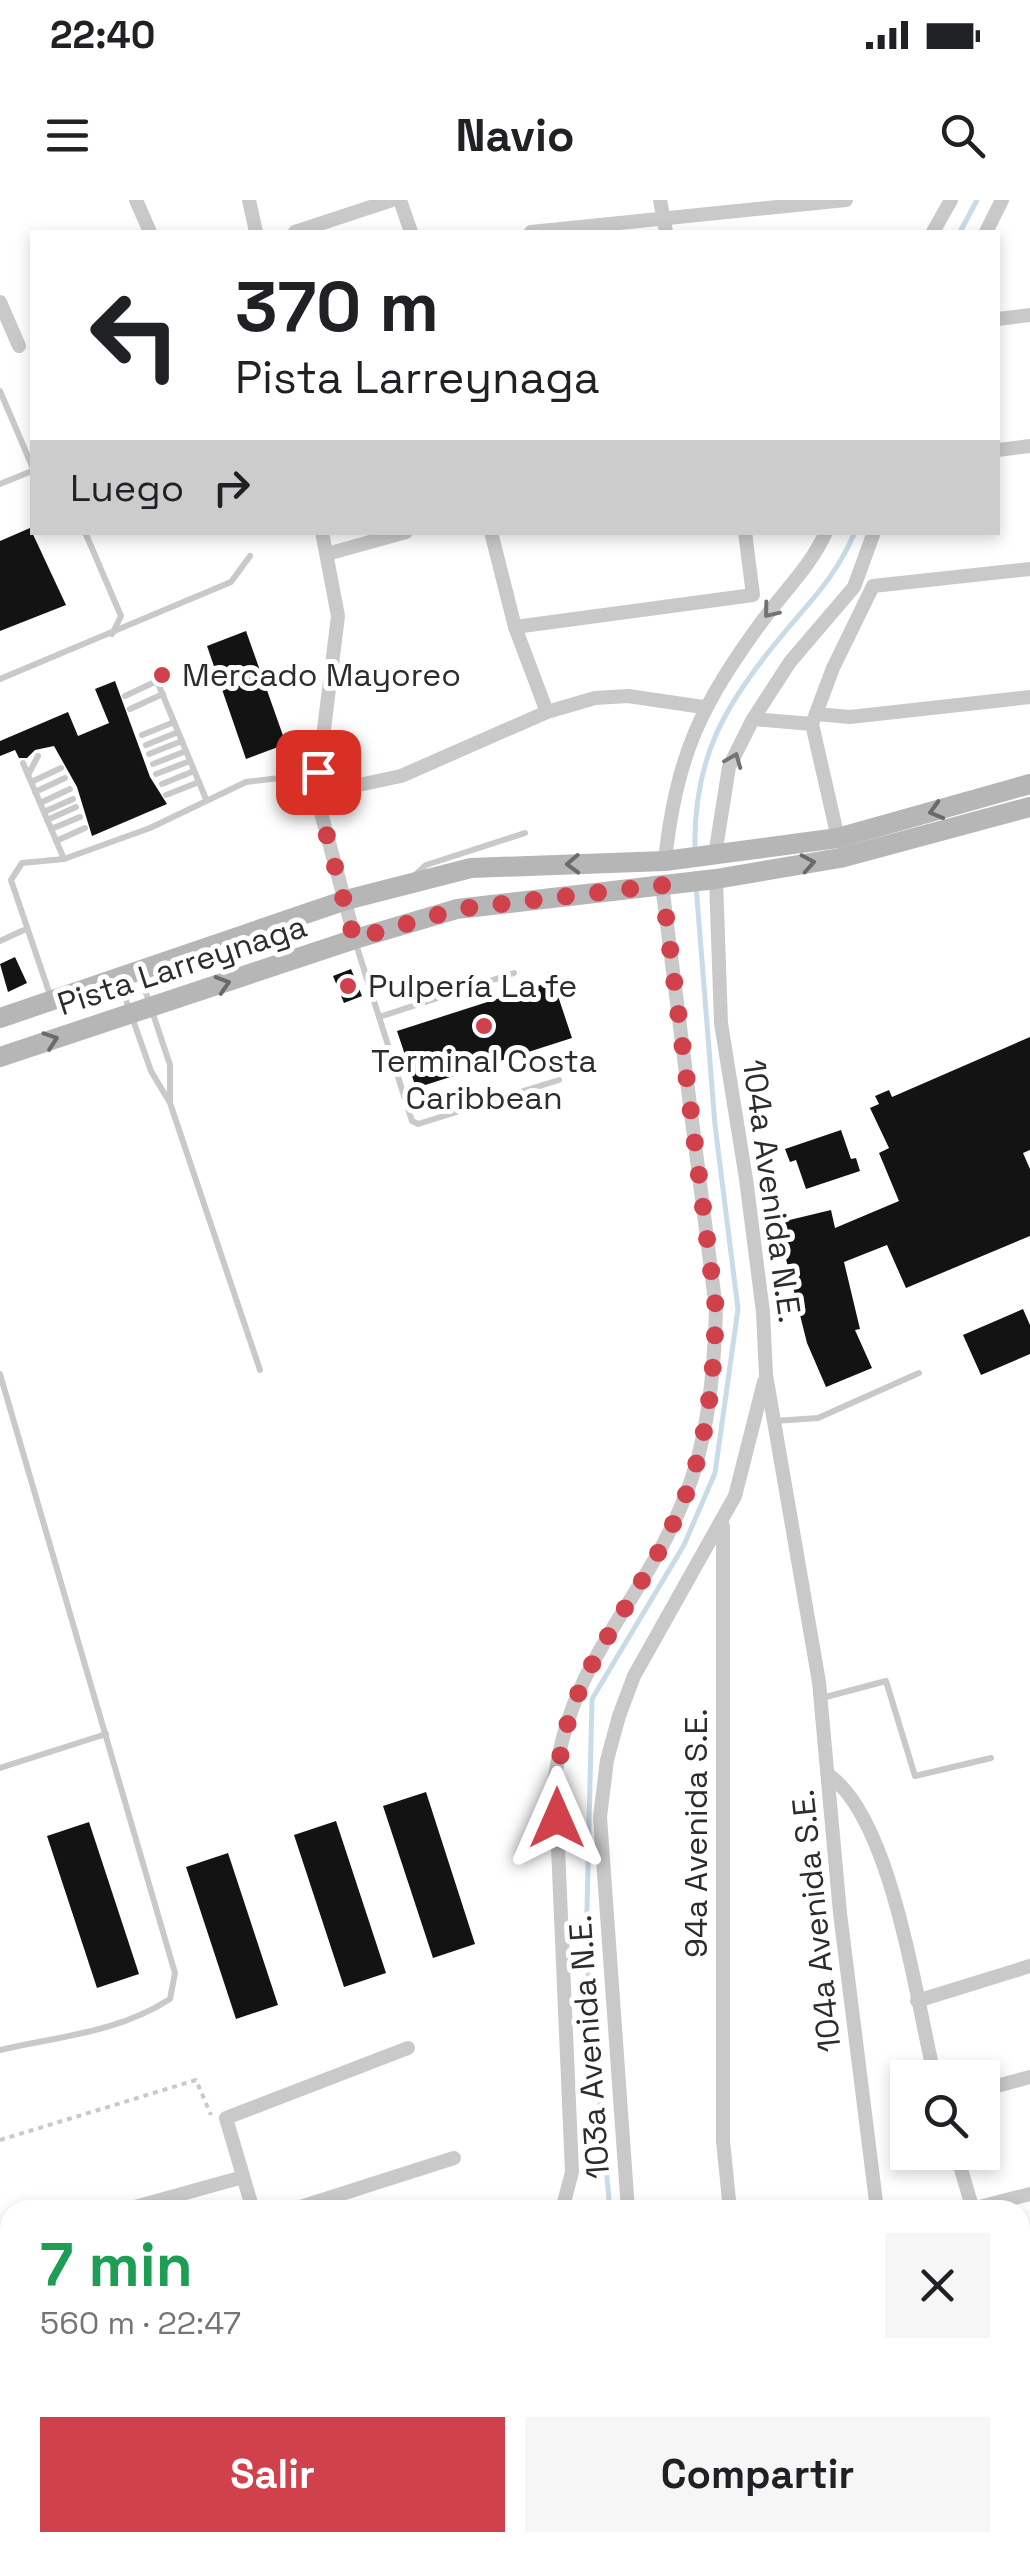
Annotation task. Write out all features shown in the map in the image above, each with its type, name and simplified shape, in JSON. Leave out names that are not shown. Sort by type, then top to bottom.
[{"type":"main road","name":"Pista Larreynaga","points":[[0,1018],[346,900],[471,868],[668,861],[838,838],[1030,784]]},
{"type":"main road","name":"Pista Larreynaga","points":[[0,1057],[354,939],[458,909],[714,879],[840,858],[1030,806]]},
{"type":"street","points":[[136,200],[149,230]]},
{"type":"street","points":[[249,200],[256,230]]},
{"type":"street","points":[[300,230],[392,200]]},
{"type":"street","points":[[400,200],[410,230]]},
{"type":"street","points":[[660,200],[665,226]]},
{"type":"street","points":[[576,230],[665,226],[846,200]]},
{"type":"street","points":[[933,230],[951,200]]},
{"type":"street","points":[[987,230],[1002,200]]},
{"type":"street","points":[[0,302],[20,346]]},
{"type":"street","points":[[1000,318],[1030,315]]},
{"type":"street","points":[[1000,450],[1030,446]]},
{"type":"street","points":[[323,535],[338,616],[316,794],[354,939]]},
{"type":"street","points":[[327,554],[395,535]]},
{"type":"street","points":[[492,535],[514,627],[547,712]]},
{"type":"street","points":[[514,627],[754,595],[745,535]]},
{"type":"street","points":[[668,861],[670,807],[703,708],[770,610],[812,563],[825,535]]},
{"type":"street","points":[[712,855],[729,767],[752,719],[790,662],[854,587],[873,535]]},
{"type":"street","points":[[838,838],[814,719],[873,586],[867,559]]},
{"type":"street","points":[[873,586],[1030,569]]},
{"type":"street","points":[[316,794],[401,776],[547,712],[595,698],[628,696],[703,708]]},
{"type":"street","points":[[752,719],[850,717],[1030,697]]},
{"type":"street","name":"104a Avenida N.E.","points":[[714,879],[721,1023],[746,1179],[763,1312],[766,1375],[808,1627]]},
{"type":"street","points":[[565,2200],[572,2172],[555,1778],[558,1754],[565,1721],[584,1673],[684,1501],[706,1420],[715,1347],[716,1309],[667,885]]},
{"type":"street","name":"103a Avenida N.E.","points":[[627,2200],[600,1817],[607,1760],[634,1676],[723,1524],[745,1465],[766,1375]]},
{"type":"street","name":"94a Avenida S.E.","points":[[723,1524],[723,2142],[729,2200]]},
{"type":"street","name":"104a Avenida S.E.","points":[[808,1627],[821,1698],[840,1913],[876,2200]]},
{"type":"street","points":[[830,1776],[862,1813],[881,1851],[931,2060]]},
{"type":"street","points":[[916,2001],[1030,1966]]},
{"type":"street","points":[[250,2200],[226,2118],[408,2048]]},
{"type":"street","points":[[1000,2085],[1030,2076]]},
{"type":"street","points":[[322,2200],[454,2158]]},
{"type":"street","points":[[961,2170],[970,2200]]},
{"type":"street","points":[[160,2200],[243,2177]]},
{"type":"lane","points":[[0,391],[30,464]]},
{"type":"lane","points":[[0,484],[30,470]]},
{"type":"lane","points":[[86,535],[121,616],[112,635]]},
{"type":"lane","points":[[0,679],[232,582],[250,556]]},
{"type":"lane","points":[[125,696],[157,681],[206,799]]},
{"type":"lane","points":[[130,708],[163,694]]},
{"type":"lane","points":[[142,736],[174,722]]},
{"type":"lane","points":[[146,745],[178,732]]},
{"type":"lane","points":[[149,754],[182,741]]},
{"type":"lane","points":[[153,764],[186,751]]},
{"type":"lane","points":[[29,778],[38,756]]},
{"type":"lane","points":[[156,774],[190,761]]},
{"type":"lane","points":[[23,763],[64,858]]},
{"type":"lane","points":[[29,778],[61,768]]},
{"type":"lane","points":[[162,784],[194,771]]},
{"type":"lane","points":[[35,792],[65,778]]},
{"type":"lane","points":[[52,1001],[24,930],[10,880],[22,863],[64,858],[150,828],[246,782],[280,778],[316,794]]},
{"type":"lane","points":[[166,796],[199,782]]},
{"type":"lane","points":[[40,802],[70,789]]},
{"type":"lane","points":[[44,812],[74,803],[48,820]]},
{"type":"lane","points":[[51,830],[80,817]]},
{"type":"lane","points":[[56,841],[85,828]]},
{"type":"lane","points":[[416,882],[417,872],[426,866],[525,833]]},
{"type":"lane","points":[[0,940],[24,930]]},
{"type":"lane","points":[[354,939],[416,1124],[559,1080]]},
{"type":"lane","points":[[379,1017],[514,973]]},
{"type":"lane","points":[[128,975],[141,1010],[170,1065],[170,1104]]},
{"type":"lane","points":[[128,975],[141,1010],[151,1071],[170,1104],[260,1370]]},
{"type":"lane","points":[[774,1421],[818,1418],[919,1373]]},
{"type":"lane","points":[[0,1374],[175,1973],[170,1998],[139,2019],[0,2050]]},
{"type":"lane","points":[[821,1698],[886,1681],[915,1776],[991,1758]]},
{"type":"lane","points":[[0,1768],[106,1734]]},
{"type":"path","points":[[0,2140],[196,2080],[214,2122],[226,2118]]},
{"type":"building","points":[[30,528],[66,605],[0,631],[0,541]]},
{"type":"building","points":[[246,631],[286,744],[246,759],[207,646]]},
{"type":"building","name":"Mercado Mayoreo","points":[[115,681],[150,777],[167,804],[92,836],[77,787],[54,746],[19,758],[15,750],[0,756],[0,741],[68,712],[78,736],[109,723],[95,689]]},
{"type":"building","points":[[15,957],[27,983],[8,992],[0,964]]},
{"type":"building","name":"Pulpería La fe","points":[[351,969],[362,996],[344,1003],[333,976]]},
{"type":"building","points":[[553,981],[572,1038],[416,1088],[397,1031]]},
{"type":"building","points":[[1030,1037],[1030,1150],[1023,1153],[1030,1169],[1030,1236],[906,1288],[887,1245],[844,1262],[860,1329],[855,1330],[872,1368],[826,1387],[807,1343],[777,1223],[831,1210],[835,1228],[899,1201],[879,1153],[889,1148],[870,1108],[879,1104],[875,1096],[889,1090],[892,1097]]},
{"type":"building","points":[[841,1130],[851,1159],[856,1158],[860,1171],[806,1189],[796,1160],[790,1162],[785,1149]]},
{"type":"building","points":[[1023,1309],[1030,1325],[1030,1354],[981,1375],[963,1335]]},
{"type":"building","points":[[426,1792],[475,1944],[433,1958],[383,1806]]},
{"type":"building","points":[[336,1821],[386,1973],[344,1987],[294,1835]]},
{"type":"building","points":[[89,1822],[139,1974],[97,1988],[47,1836]]},
{"type":"building","points":[[228,1853],[278,2005],[236,2019],[186,1867]]},
{"type":"waterway","points":[[961,230],[977,200]]},
{"type":"waterway","points":[[695,849],[700,786],[717,732],[745,683],[832,574],[854,535]]},
{"type":"waterway","points":[[609,2200],[586,1952],[592,1699],[684,1545],[715,1473],[738,1309],[715,1125],[696,885]]},
{"type":"place","name":"Mercado Mayoreo","points":[[162,675]]},
{"type":"place","name":"Pulpería La fe","points":[[348,986]]},
{"type":"place","name":"Terminal Costa Caribbean","points":[[484,1026]]},
{"type":"route","points":[[318,772],[316,794],[354,939],[458,909],[662,885],[716,1309],[715,1347],[706,1420],[684,1501],[668,1535],[584,1673],[565,1721],[555,1778],[557,1818]]}]
